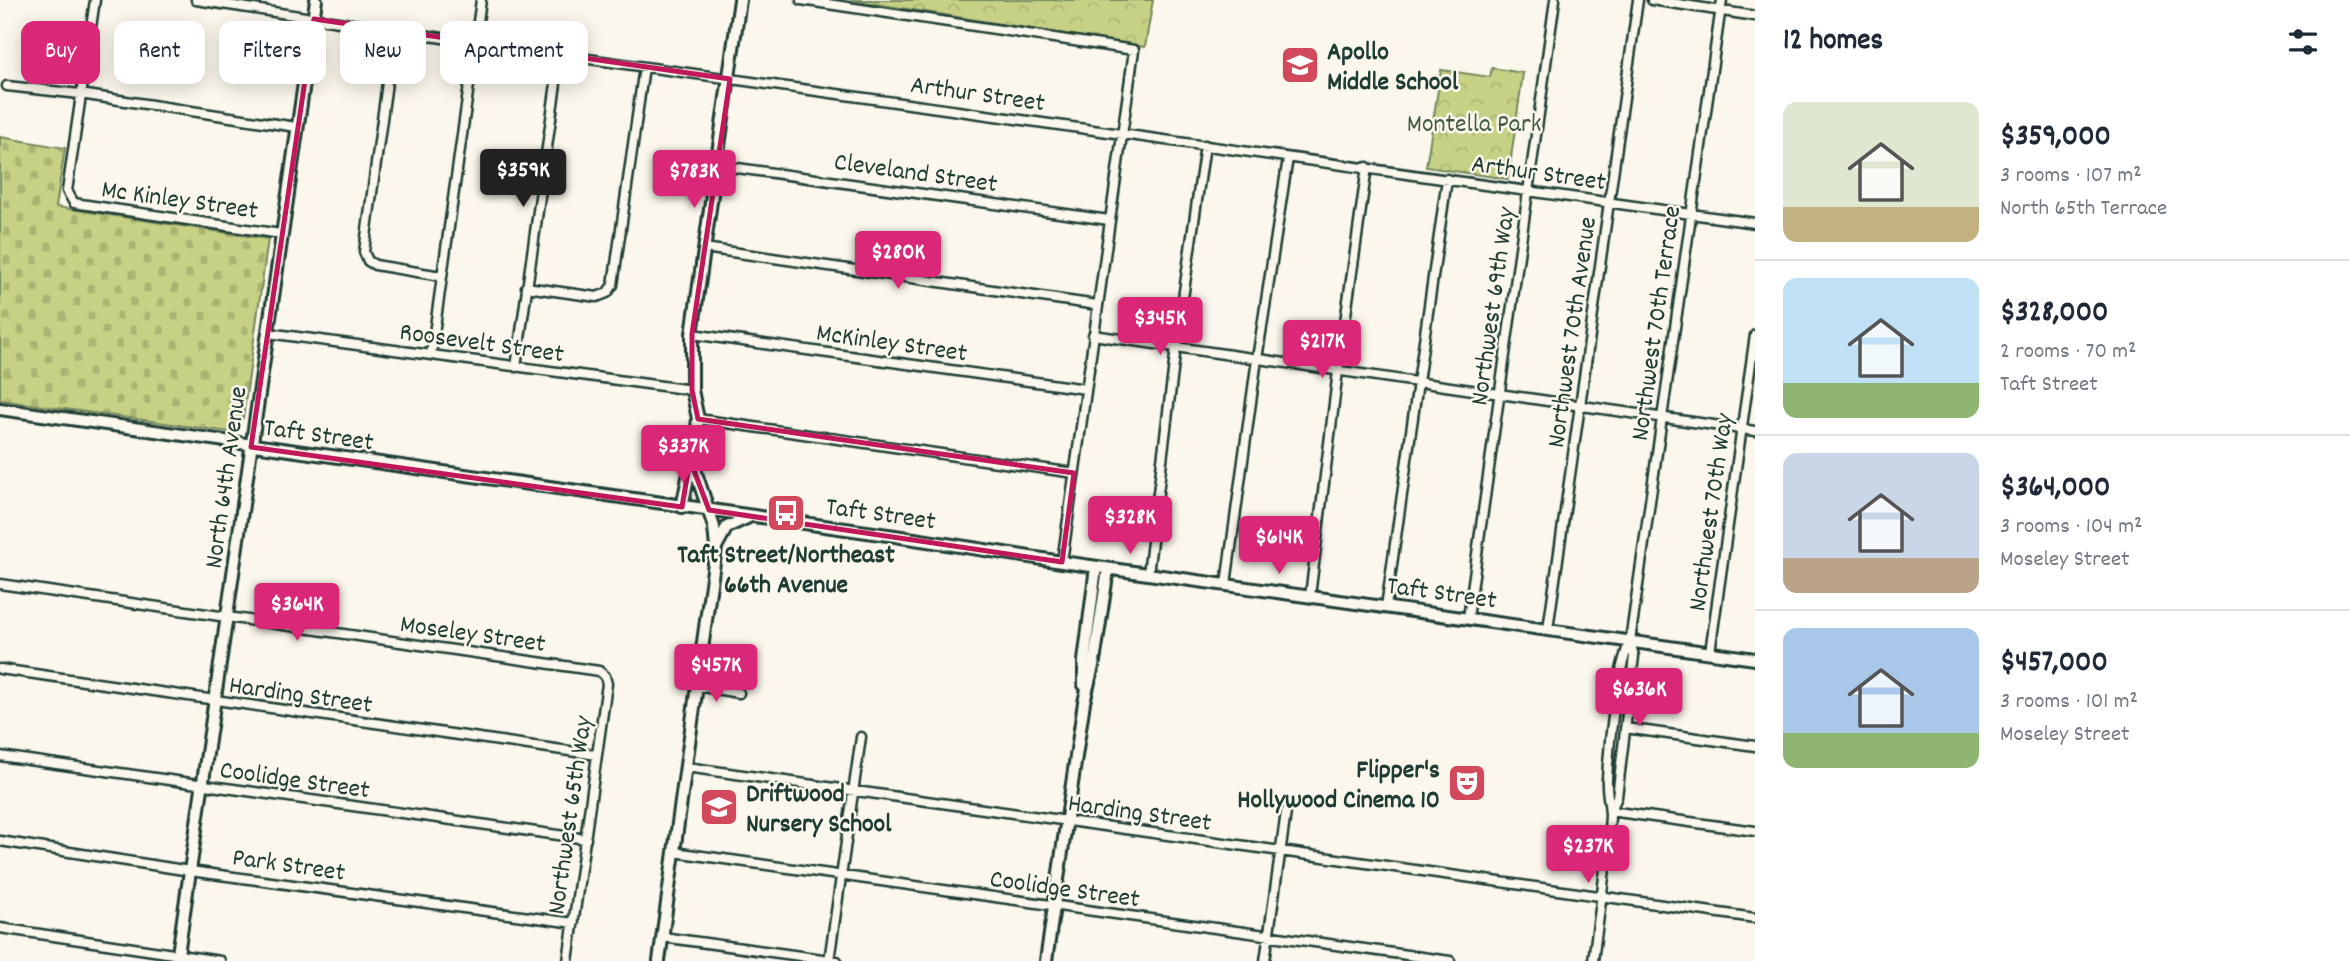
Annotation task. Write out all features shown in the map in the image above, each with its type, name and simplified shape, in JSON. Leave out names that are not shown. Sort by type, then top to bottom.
[{"type":"street","points":[[80,94],[94,0]]},
{"type":"street","name":"Arthur Street","points":[[196,0],[340,23]]},
{"type":"street","name":"North 64th Avenue","points":[[177,958],[316,0]]},
{"type":"street","points":[[478,21],[481,0]]},
{"type":"street","points":[[682,507],[698,419],[692,390],[692,334],[740,0]]},
{"type":"street","points":[[801,0],[1134,50],[1062,562]]},
{"type":"street","name":"Northwest 69th Way","points":[[1468,618],[1555,0]]},
{"type":"street","name":"Northwest 70th Avenue","points":[[1548,629],[1638,0]]},
{"type":"street","points":[[1652,0],[1755,16]]},
{"type":"street","name":"Northwest 70th Terrace","points":[[1630,641],[1722,0]]},
{"type":"street","name":"Arthur Street","points":[[588,59],[1755,223]]},
{"type":"street","points":[[526,287],[597,298],[607,293],[614,285],[644,67]]},
{"type":"street","points":[[387,84],[364,252],[368,261],[375,265],[441,276]]},
{"type":"street","points":[[431,355],[469,84]]},
{"type":"street","points":[[516,367],[556,84]]},
{"type":"street","points":[[7,86],[80,94],[296,127]]},
{"type":"street","name":"Mc Kinley Street","points":[[80,94],[66,191],[74,203],[281,234]]},
{"type":"street","points":[[1148,574],[1176,347],[1205,145]]},
{"type":"street","points":[[1226,584],[1256,359],[1288,158]]},
{"type":"street","name":"Cleveland Street","points":[[716,165],[1109,220]]},
{"type":"street","points":[[1310,596],[1367,167]]},
{"type":"street","points":[[1386,607],[1447,179]]},
{"type":"street","points":[[704,248],[1097,305]]},
{"type":"street","name":"Roosevelt Street","points":[[268,333],[692,390]]},
{"type":"street","name":"McKinley Street","points":[[692,334],[1086,389]]},
{"type":"street","points":[[1093,335],[1755,431]]},
{"type":"street","name":"Northwest 70th Way","points":[[1710,652],[1755,335]]},
{"type":"street","name":"Taft Street","points":[[0,409],[251,447],[1755,659]]},
{"type":"street","points":[[698,419],[1074,473]]},
{"type":"street","points":[[659,961],[716,548],[709,510],[696,473],[694,451]]},
{"type":"street","points":[[716,548],[727,527],[751,516]]},
{"type":"street","points":[[1046,961],[1084,702],[1094,662],[1102,568]]},
{"type":"street","name":"Moseley Street","points":[[0,584],[599,671],[605,676]]},
{"type":"street","points":[[1610,811],[1617,797],[1633,656],[1630,641]]},
{"type":"street","points":[[1593,961],[1610,811],[1606,795],[1611,741],[1624,656],[1630,641]]},
{"type":"street","name":"Harding Street","points":[[0,669],[214,702],[597,755]]},
{"type":"street","name":"Northwest 65th Way","points":[[568,961],[607,684],[605,676]]},
{"type":"street","points":[[697,686],[739,693]]},
{"type":"street","points":[[1625,728],[1755,746]]},
{"type":"street","points":[[662,937],[832,961],[861,737]]},
{"type":"street","name":"Coolidge Street","points":[[0,756],[586,839]]},
{"type":"street","name":"Harding Street","points":[[686,767],[1755,918]]},
{"type":"street","points":[[1265,961],[1286,811]]},
{"type":"street","points":[[1610,811],[1755,831]]},
{"type":"street","name":"Park Street","points":[[0,841],[574,923]]},
{"type":"street","name":"Coolidge Street","points":[[674,852],[1450,961]]},
{"type":"street","points":[[0,928],[177,958],[220,961]]},
{"type":"highlighted area","points":[[314,19],[730,79],[692,334],[692,390],[698,419],[1074,473],[1062,562],[709,510],[690,460],[682,507],[251,447]]},
{"type":"green space","points":[[851,0],[1153,0],[1145,47]]},
{"type":"green space","name":"Montella Park","points":[[1492,68],[1523,73],[1508,179],[1426,167],[1441,70],[1490,77]]},
{"type":"green space","points":[[0,137],[65,148],[56,207],[268,239],[243,418],[229,432],[0,400]]},
{"type":"place","name":"Apollo Middle School","points":[[1300,65]]},
{"type":"place","name":"Taft Street/Northeast 66th Avenue","points":[[786,513]]},
{"type":"place","name":"Flipper's Hollywood Cinema 10","points":[[1467,783]]},
{"type":"place","name":"Driftwood Nursery School","points":[[719,807]]}]
